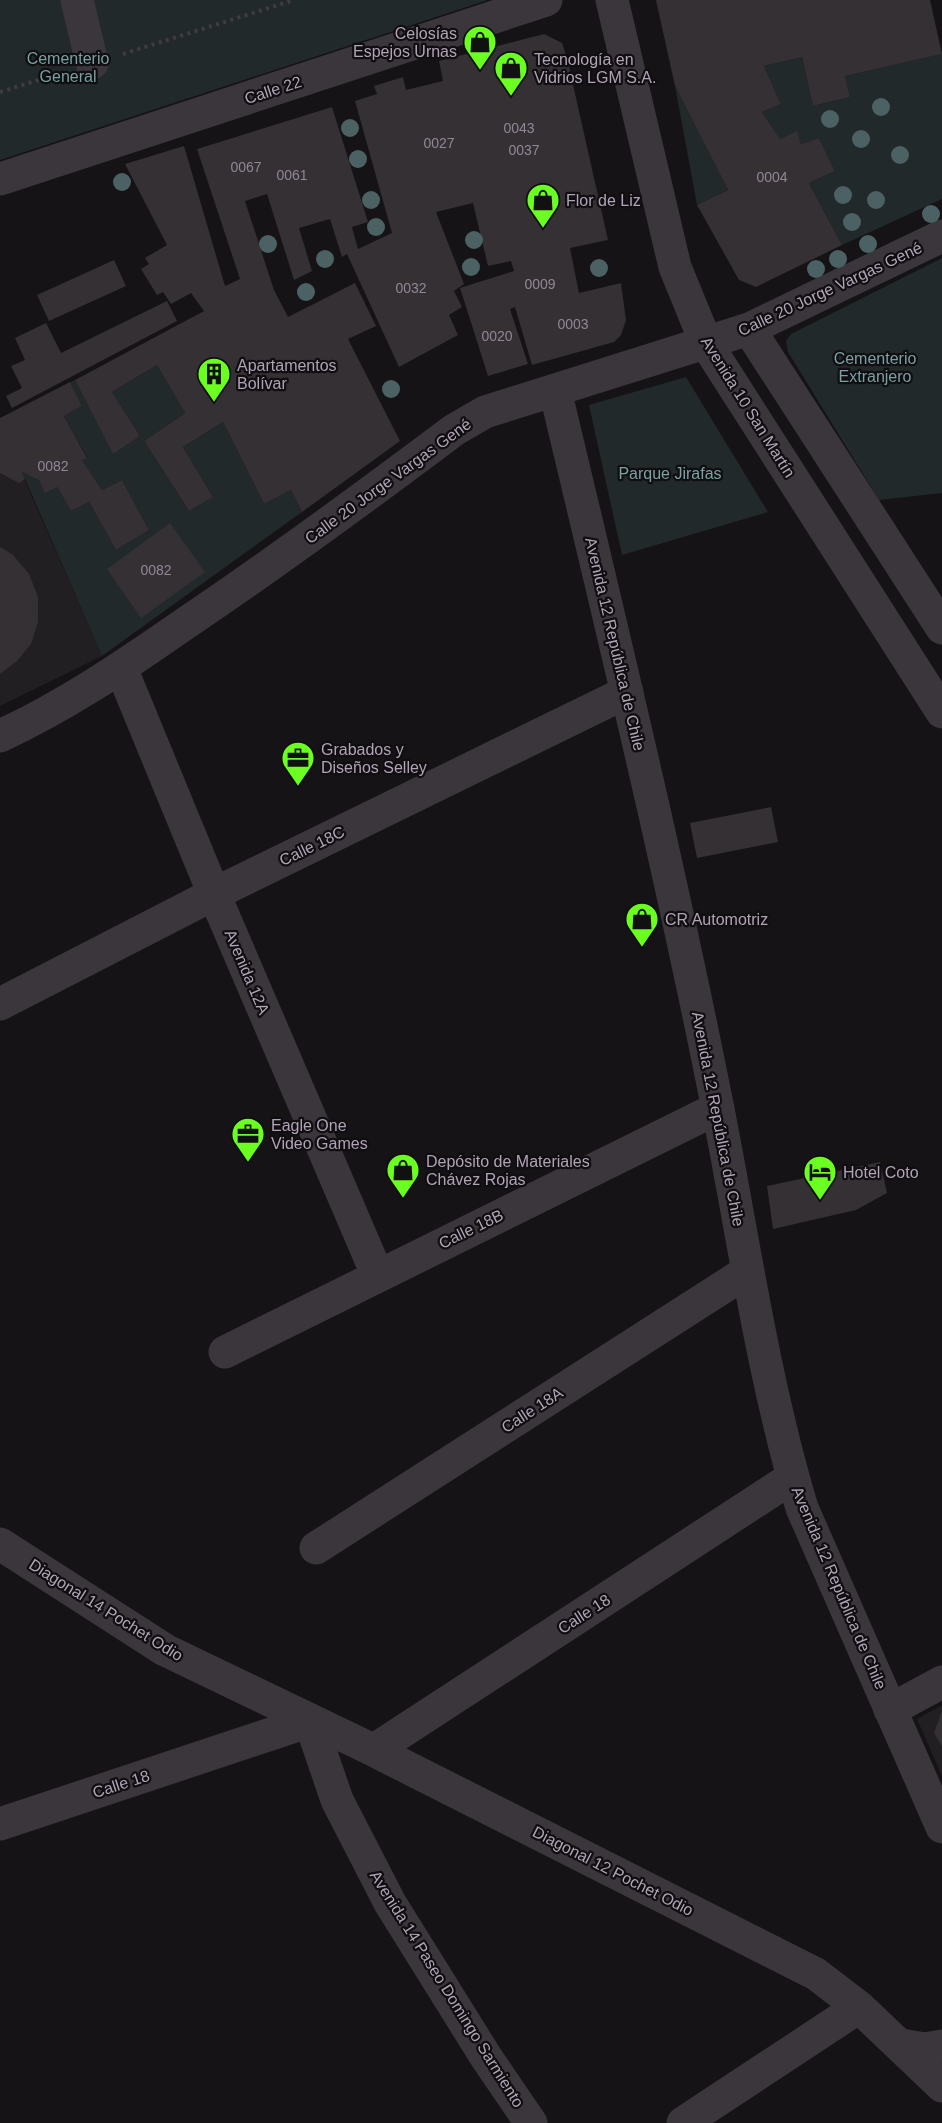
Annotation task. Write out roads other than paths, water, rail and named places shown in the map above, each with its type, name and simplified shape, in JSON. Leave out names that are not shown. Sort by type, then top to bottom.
[{"type":"street","points":[[77,0],[92,63]]},
{"type":"street","name":"Calle 22","points":[[0,179],[546,0]]},
{"type":"street","name":"Avenida 10 San Martín","points":[[612,0],[675,267],[706,343],[942,712]]},
{"type":"street","name":"Calle 20 Jorge Vargas Gené","points":[[0,736],[43,716],[121,668],[258,574],[454,430],[485,412],[749,329],[942,236]]},
{"type":"street","points":[[749,329],[942,628]]},
{"type":"street","name":"Avenida 12 República de Chile","points":[[555,390],[627,692],[717,1108],[776,1410],[793,1478],[802,1508],[942,1827]]},
{"type":"street","name":"Avenida 12A","points":[[121,668],[214,894],[377,1274]]},
{"type":"street","name":"Calle 18C","points":[[0,1004],[214,894],[627,692]]},
{"type":"street","name":"Calle 18B","points":[[225,1352],[377,1274],[717,1108]]},
{"type":"street","name":"Calle 18A","points":[[316,1548],[748,1271]]},
{"type":"street","name":"Calle 18","points":[[374,1750],[793,1478]]},
{"type":"street","name":"Diagonal 14 Pochet Odio","points":[[0,1544],[165,1650],[310,1721]]},
{"type":"street","points":[[890,1710],[942,1682]]},
{"type":"street","name":"Calle 18","points":[[0,1824],[310,1721]]},
{"type":"street","name":"Diagonal 12 Pochet Odio","points":[[310,1721],[374,1750],[620,1876],[781,1954],[816,1974],[859,2007],[942,2086]]},
{"type":"street","name":"Avenida 14 Paseo Domingo Sarmiento","points":[[310,1721],[337,1800],[390,1903],[531,2123]]},
{"type":"street","points":[[683,2123],[859,2007]]},
{"type":"street","points":[[901,2045],[925,2049],[942,2046]]},
{"type":"place","name":"Celosías Espejos Urnas","points":[[480,71]]},
{"type":"place","name":"Tecnología en Vidrios LGM S.A.","points":[[511,97]]},
{"type":"place","name":"Flor de Liz","points":[[543,229]]},
{"type":"place","name":"Apartamentos Bolívar","points":[[214,403]]},
{"type":"place","name":"Grabados y Diseños Selley","points":[[298,787]]},
{"type":"place","name":"CR Automotriz","points":[[642,948]]},
{"type":"place","name":"Eagle One Video Games","points":[[248,1163]]},
{"type":"place","name":"Depósito de Materiales Chávez Rojas","points":[[403,1199]]},
{"type":"place","name":"Hotel Coto","points":[[820,1201]]},
{"type":"park label","name":"Cementerio General","points":[[68,67]]},
{"type":"park label","name":"Cementerio Extranjero","points":[[875,367]]},
{"type":"park label","name":"Parque Jirafas","points":[[670,473]]}]
